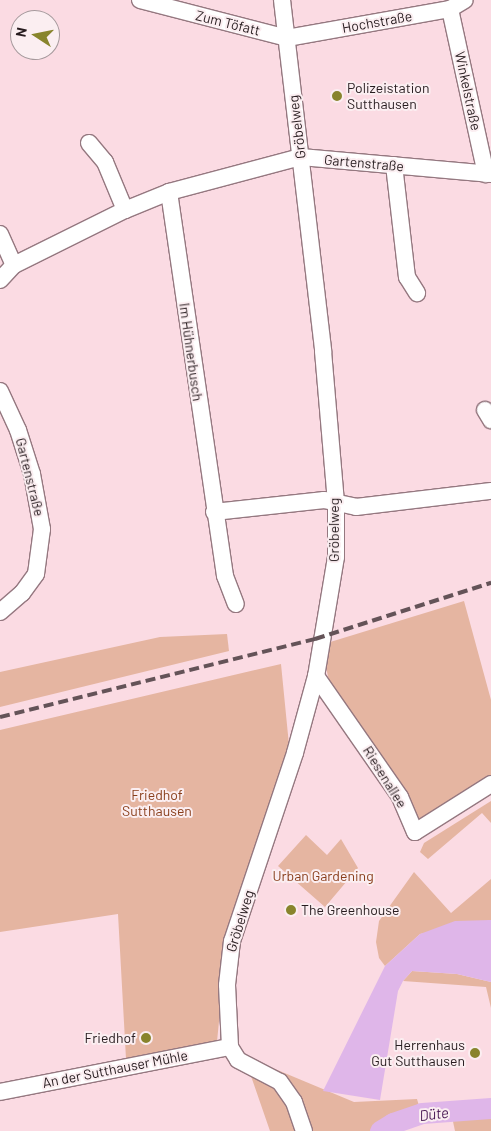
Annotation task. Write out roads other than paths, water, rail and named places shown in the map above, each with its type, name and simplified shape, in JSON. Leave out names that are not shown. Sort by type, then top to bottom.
[{"type":"street","name":"Zum Töfatt","points":[[140,0],[287,38]]},
{"type":"street","name":"Gröbelweg","points":[[230,1047],[226,985],[232,941],[295,753],[316,676],[336,557],[336,503],[323,351],[282,0]]},
{"type":"street","name":"Hochstraße","points":[[287,38],[450,9],[465,0]]},
{"type":"street","name":"Winkelstraße","points":[[450,9],[488,174]]},
{"type":"street","points":[[89,143],[105,162],[126,210]]},
{"type":"street","name":"Gartenstraße","points":[[0,280],[14,265],[126,210],[169,192],[301,157],[488,174]]},
{"type":"street","points":[[394,165],[407,277],[417,293]]},
{"type":"street","name":"Im Hühnerbusch","points":[[169,192],[224,576],[236,604]]},
{"type":"street","points":[[0,234],[14,265]]},
{"type":"street","name":"Gartenstraße","points":[[0,391],[18,430],[32,474],[42,529],[36,574],[22,594],[0,612]]},
{"type":"street","points":[[214,512],[324,500],[356,507],[491,491]]},
{"type":"street","name":"Riesenallee","points":[[316,676],[400,797],[415,832],[491,784]]},
{"type":"street","points":[[230,1047],[238,1060],[280,1082],[294,1102],[304,1131]]},
{"type":"street","name":"An der Sutthauser Mühle","points":[[0,1092],[230,1047]]},
{"type":"waterway","name":"Düte","points":[[380,1131],[393,1123],[422,1113],[491,1108]]},
{"type":"railway","points":[[0,717],[315,639],[491,583]]},
{"type":"place","name":"Polizeistation Sutthausen","points":[[337,96]]},
{"type":"place","name":"The Greenhouse","points":[[291,910]]},
{"type":"place","name":"Friedhof","points":[[146,1038]]},
{"type":"place","name":"Herrenhaus Gut Sutthausen","points":[[475,1053]]},
{"type":"park label","name":"Friedhof Sutthausen","points":[[157,804]]},
{"type":"park label","name":"Urban Gardening","points":[[323,876]]}]
